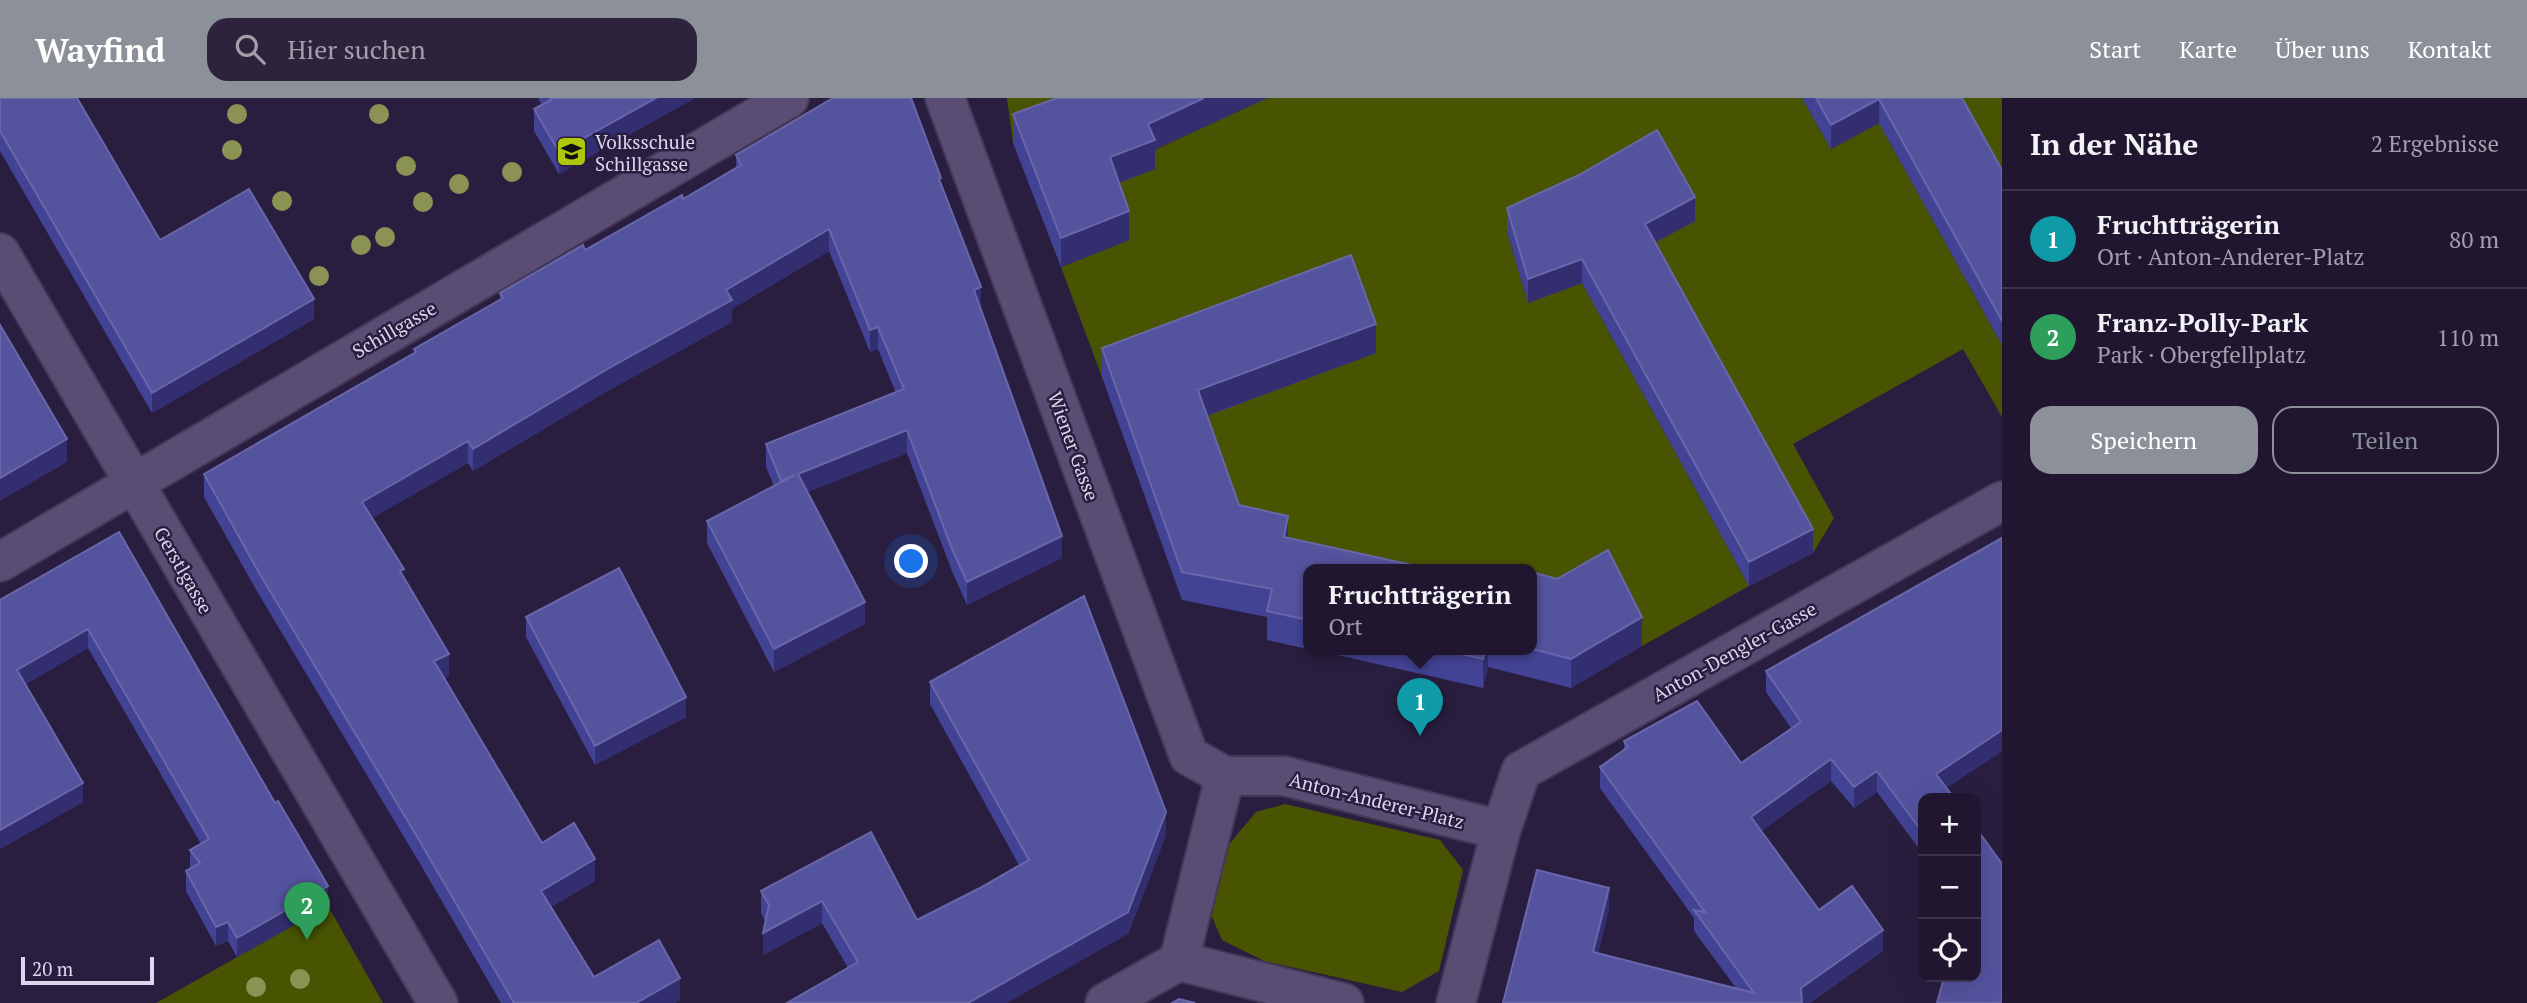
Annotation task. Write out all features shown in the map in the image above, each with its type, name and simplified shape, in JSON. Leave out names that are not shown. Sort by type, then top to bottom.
[{"type":"street","name":"Schillgasse","points":[[0,562],[789,98]]},
{"type":"street","name":"Wiener Gasse","points":[[945,98],[1189,756],[1225,776]]},
{"type":"street","name":"Gerstlgasse","points":[[0,253],[438,1003]]},
{"type":"street","name":"Anton-Dengler-Gasse","points":[[1501,830],[1521,771],[2002,501]]},
{"type":"street","name":"Anton-Anderer-Platz","points":[[1225,776],[1284,776],[1501,830]]},
{"type":"street","points":[[1179,961],[1225,776]]},
{"type":"street","points":[[1456,1003],[1501,830]]},
{"type":"street","points":[[1105,1003],[1179,961],[1344,1003]]},
{"type":"green space","points":[[1007,98],[1120,98],[1122,103],[1013,143]]},
{"type":"green space","points":[[1267,98],[1802,98],[1831,149],[1879,123],[2002,345],[2002,417],[1963,349],[1793,444],[1834,518],[1813,553],[1645,248],[1507,232],[1528,303],[1582,283],[1749,586],[1642,646],[1608,579],[1537,600],[1537,564],[1303,564],[1303,567],[1247,536],[1102,377],[1061,267],[1129,240],[1110,186],[1148,153]]},
{"type":"green space","points":[[1949,98],[2002,98],[2002,194]]},
{"type":"green space","points":[[1285,804],[1440,840],[1463,870],[1439,971],[1402,992],[1264,961],[1222,940],[1209,910],[1226,848],[1256,812]]},
{"type":"green space","points":[[328,906],[383,1003],[156,1003]]},
{"type":"building","points":[[0,98],[77,98],[160,240],[249,189],[314,299],[152,393],[0,131]]},
{"type":"building","points":[[550,98],[656,98],[559,152],[534,109],[551,100]]},
{"type":"building","points":[[833,98],[911,98],[981,287],[974,290],[1062,536],[967,582],[907,430],[798,474],[865,602],[774,649],[707,521],[795,475],[781,481],[766,444],[904,389],[878,327],[870,330],[829,229],[726,290],[732,300],[611,367],[473,449],[468,441],[362,502],[404,569],[400,571],[449,654],[434,661],[542,843],[574,823],[595,859],[541,891],[594,977],[659,940],[680,978],[636,1003],[514,1003],[258,571],[204,474],[416,352],[414,349],[503,298],[500,293],[583,245],[585,250],[682,195],[683,199],[741,165],[736,155]]},
{"type":"building","points":[[1057,98],[1204,98],[1148,124],[1155,140],[1110,157],[1129,211],[1061,238],[1013,114]]},
{"type":"building","points":[[1816,98],[1962,98],[2002,170],[2002,321],[1879,99],[1831,125]]},
{"type":"building","points":[[1657,130],[1695,197],[1645,224],[1813,529],[1749,562],[1582,259],[1528,279],[1507,208],[1579,175]]},
{"type":"building","points":[[1351,255],[1376,324],[1198,390],[1239,505],[1288,516],[1284,537],[1408,564],[1303,564],[1303,619],[1267,611],[1272,589],[1182,572],[1102,348]]},
{"type":"building","points":[[0,325],[67,439],[0,478]]},
{"type":"building","points":[[119,532],[275,803],[278,801],[328,886],[237,938],[228,922],[216,927],[186,871],[200,863],[190,850],[209,839],[88,629],[17,670],[83,783],[0,830],[0,600]]},
{"type":"building","points":[[2002,538],[2002,730],[1936,774],[1950,793],[1918,793],[1918,826],[1877,771],[1854,787],[1831,759],[1751,817],[1819,910],[1852,886],[1883,930],[1801,988],[1802,1003],[1503,1003],[1537,870],[1609,888],[1593,952],[1754,993],[1694,910],[1705,912],[1600,767],[1628,747],[1624,741],[1697,701],[1741,763],[1801,722],[1766,671]]},
{"type":"building","points":[[1608,550],[1642,617],[1571,659],[1537,650],[1537,573],[1557,579]]},
{"type":"building","points":[[619,568],[686,697],[595,746],[526,617]]},
{"type":"building","points":[[1084,596],[1166,812],[1128,912],[968,1003],[787,1003],[858,962],[822,901],[763,933],[769,905],[761,891],[871,832],[917,920],[1029,860],[930,682]]},
{"type":"building","points":[[1466,655],[1484,655],[1483,659]]},
{"type":"building","points":[[1981,835],[2002,864],[2002,1003],[1937,1003],[1943,982],[1981,982]]},
{"type":"building","points":[[1179,999],[1195,1003],[1172,1003]]},
{"type":"place","name":"Volksschule Schillgasse","points":[[572,152]]},
{"type":"place","name":"Fruchtträgerin","points":[[1420,736]]},
{"type":"place","name":"Franz-Polly-Park","points":[[307,940]]}]
